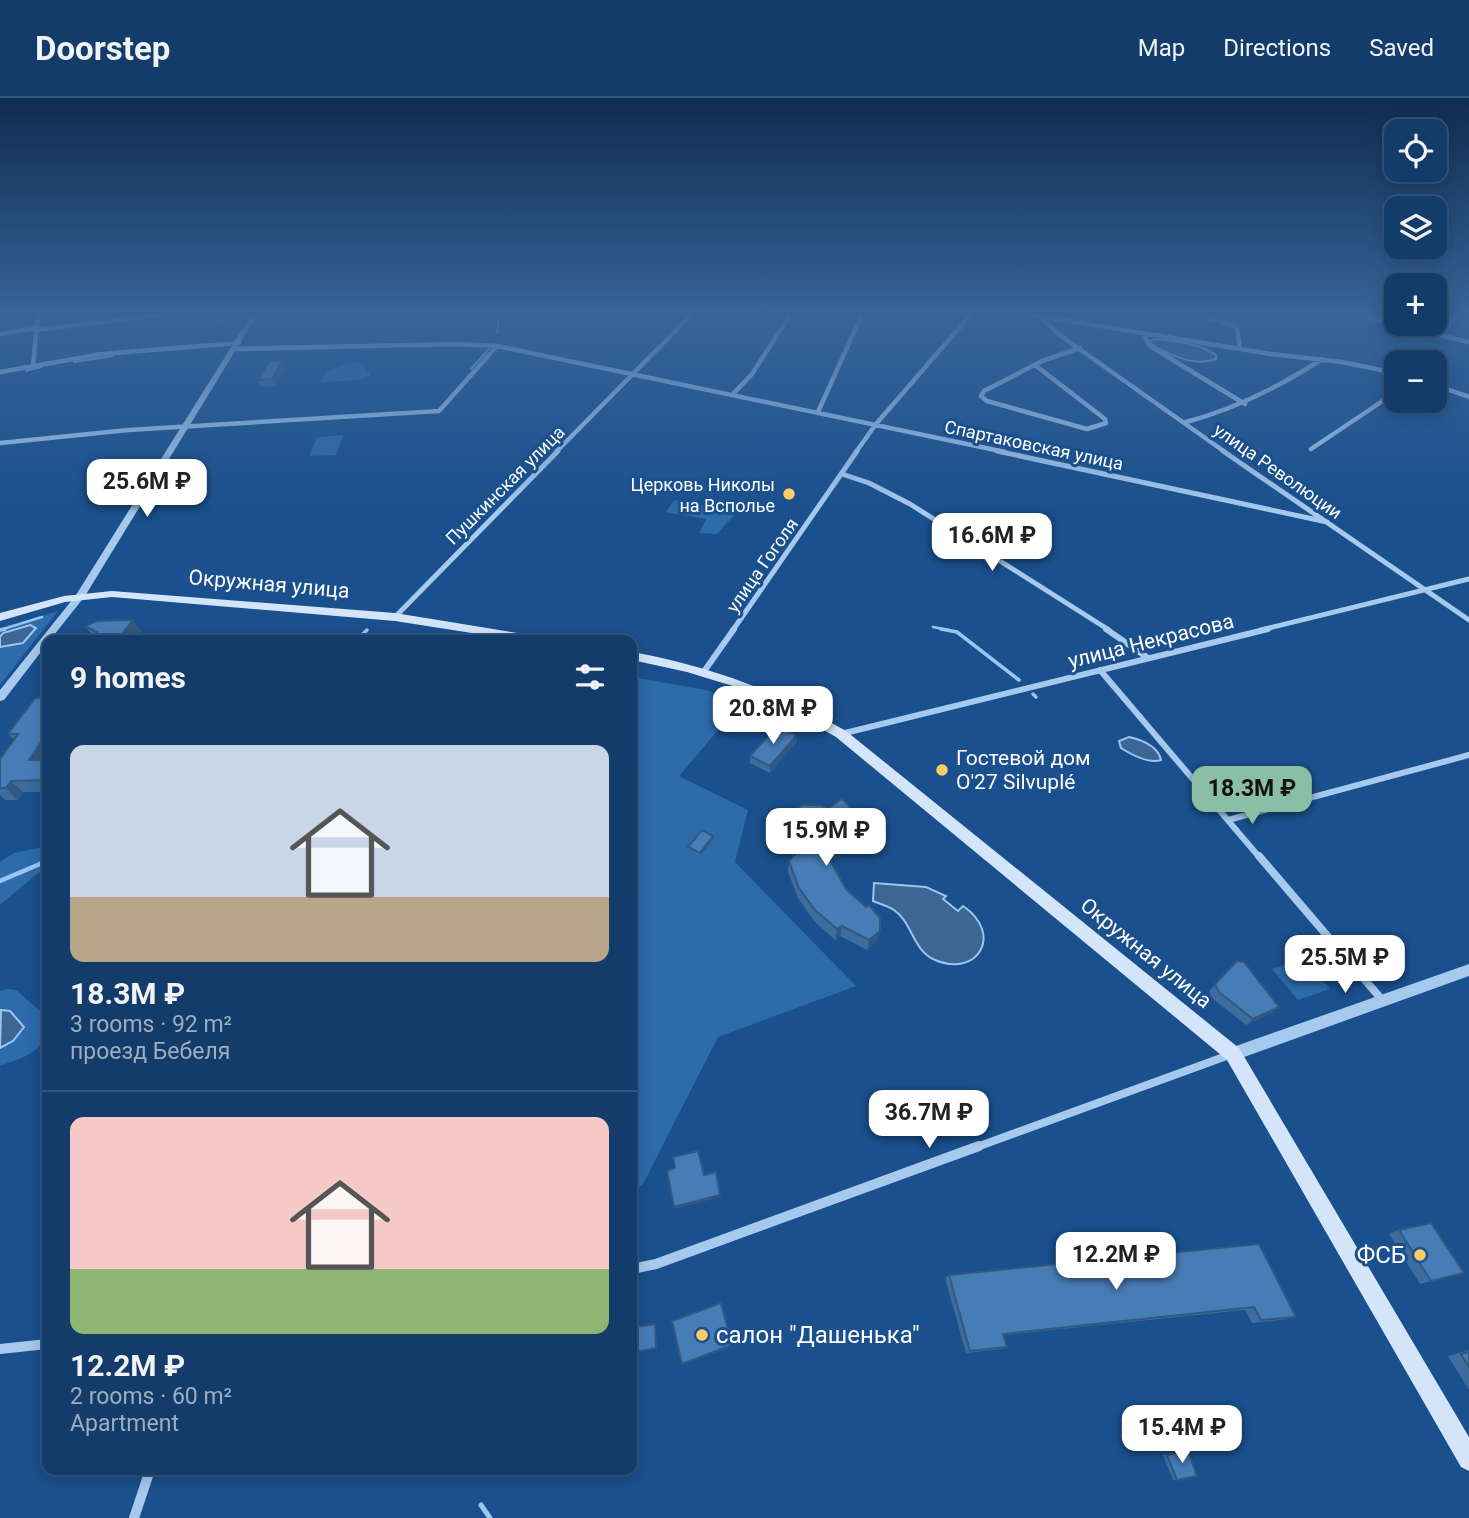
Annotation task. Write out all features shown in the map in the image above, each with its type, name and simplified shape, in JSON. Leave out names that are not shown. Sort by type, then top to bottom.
[{"type":"main road","name":"Окружная улица","points":[[0,617],[80,596],[128,595],[395,617],[505,635]]},
{"type":"main road","name":"Окружная улица","points":[[637,657],[705,670],[785,704],[841,734],[1233,1054],[1469,1459]]},
{"type":"street","points":[[49,635],[80,596],[217,378]]},
{"type":"street","points":[[0,443],[83,433],[439,411],[468,378]]},
{"type":"street","name":"Пушкинская улица","points":[[395,617],[630,378]]},
{"type":"street","name":"Спартаковская улица","points":[[655,378],[1327,523]]},
{"type":"street","points":[[733,394],[748,378]]},
{"type":"street","points":[[818,412],[833,378]]},
{"type":"street","name":"улица Гоголя","points":[[705,670],[876,424],[916,378]]},
{"type":"street","points":[[1009,378],[984,391],[981,396],[987,401],[1087,429],[1107,422],[1052,378]]},
{"type":"street","name":"улица Революции","points":[[1123,378],[1469,620]]},
{"type":"street","points":[[1203,378],[1245,404]]},
{"type":"street","points":[[1186,422],[1226,413],[1293,378]]},
{"type":"street","points":[[1447,389],[1469,397]]},
{"type":"street","points":[[1311,449],[1384,400]]},
{"type":"street","points":[[842,474],[869,483],[910,504],[1130,643],[1148,658]]},
{"type":"street","name":"улица Некрасова","points":[[841,734],[1469,579]]},
{"type":"street","points":[[0,697],[42,644]]},
{"type":"street","points":[[1100,670],[1383,1000]]},
{"type":"street","points":[[1228,820],[1469,755]]},
{"type":"street","points":[[637,1268],[656,1264],[870,1188],[1469,970]]},
{"type":"street","points":[[0,1349],[42,1344]]},
{"type":"street","points":[[134,1518],[148,1475]]},
{"type":"shaded area","points":[[322,378],[363,378],[359,380],[320,382]]},
{"type":"shaded area","points":[[343,435],[336,455],[309,456],[317,437]]},
{"type":"shaded area","points":[[674,500],[737,512],[717,534],[699,533],[706,519],[666,512]]},
{"type":"shaded area","points":[[58,611],[0,685],[0,628]]},
{"type":"shaded area","points":[[30,625],[36,628],[23,643],[0,647],[3,633]]},
{"type":"shaded area","points":[[637,678],[706,690],[742,702],[679,776],[748,810],[735,862],[856,986],[718,1037],[643,1184],[637,1189]]},
{"type":"shaded area","points":[[1129,737],[1153,747],[1161,760],[1146,760],[1121,748],[1119,741]]},
{"type":"shaded area","points":[[42,847],[42,872],[0,905],[0,862],[14,853]]},
{"type":"shaded area","points":[[874,883],[926,887],[946,896],[943,899],[958,911],[963,906],[975,917],[982,929],[981,950],[974,958],[963,963],[950,964],[928,956],[900,915],[873,901]]},
{"type":"shaded area","points":[[1303,959],[1330,989],[1298,1000],[1272,969]]},
{"type":"shaded area","points":[[16,990],[42,1013],[42,1042],[28,1055],[0,1066],[0,1048],[14,1041],[0,1010],[0,991]]},
{"type":"shaded area","points":[[1,1010],[10,1011],[24,1027],[13,1041],[0,1048]]},
{"type":"building","points":[[133,620],[121,635],[94,635],[97,632],[85,626],[97,621]]},
{"type":"building","points":[[35,698],[42,698],[42,741],[29,760],[42,760],[42,780],[11,781],[6,788],[0,788],[0,759],[18,734],[8,734]]},
{"type":"building","points":[[777,726],[797,735],[770,766],[750,756]]},
{"type":"building","points":[[842,799],[854,811],[843,818],[846,833],[840,845],[826,853],[846,889],[866,907],[869,905],[880,918],[880,931],[869,940],[842,926],[837,929],[815,910],[799,888],[789,861],[799,850],[786,836],[784,823],[791,812],[803,805],[829,808]]},
{"type":"building","points":[[702,830],[713,836],[700,853],[688,847]]},
{"type":"building","points":[[1237,961],[1244,962],[1279,1007],[1253,1019],[1219,992],[1215,984]]},
{"type":"building","points":[[698,1151],[704,1175],[716,1172],[720,1195],[674,1207],[667,1171],[675,1168],[673,1157]]},
{"type":"building","name":"ФСБ","points":[[1431,1223],[1464,1273],[1431,1281],[1399,1230]]},
{"type":"building","points":[[1259,1244],[1296,1317],[1261,1320],[1254,1307],[1003,1334],[1007,1347],[970,1351],[949,1275]]},
{"type":"building","name":"салон \"Дашенька\"","points":[[721,1303],[732,1345],[682,1364],[672,1321]]},
{"type":"building","points":[[655,1324],[656,1348],[637,1352],[637,1327]]},
{"type":"building","points":[[1469,1352],[1469,1367],[1461,1354]]},
{"type":"building","points":[[1188,1451],[1197,1476],[1177,1480],[1167,1455]]},
{"type":"waterway","points":[[5,629],[0,630],[42,617]]},
{"type":"waterway","points":[[933,627],[949,630]]},
{"type":"waterway","points":[[941,629],[957,632],[1019,680]]},
{"type":"waterway","points":[[362,635],[367,630]]},
{"type":"waterway","points":[[1033,694],[1036,697]]},
{"type":"waterway","points":[[0,881],[42,863]]},
{"type":"waterway","points":[[481,1505],[490,1518]]},
{"type":"place","name":"Церковь Николы на Всполье","points":[[789,494]]},
{"type":"place","name":"Гостевой дом O'27 Silvuplé","points":[[942,770]]},
{"type":"place","name":"ФСБ","points":[[1420,1255]]},
{"type":"place","name":"салон \"Дашенька\"","points":[[702,1335]]}]
